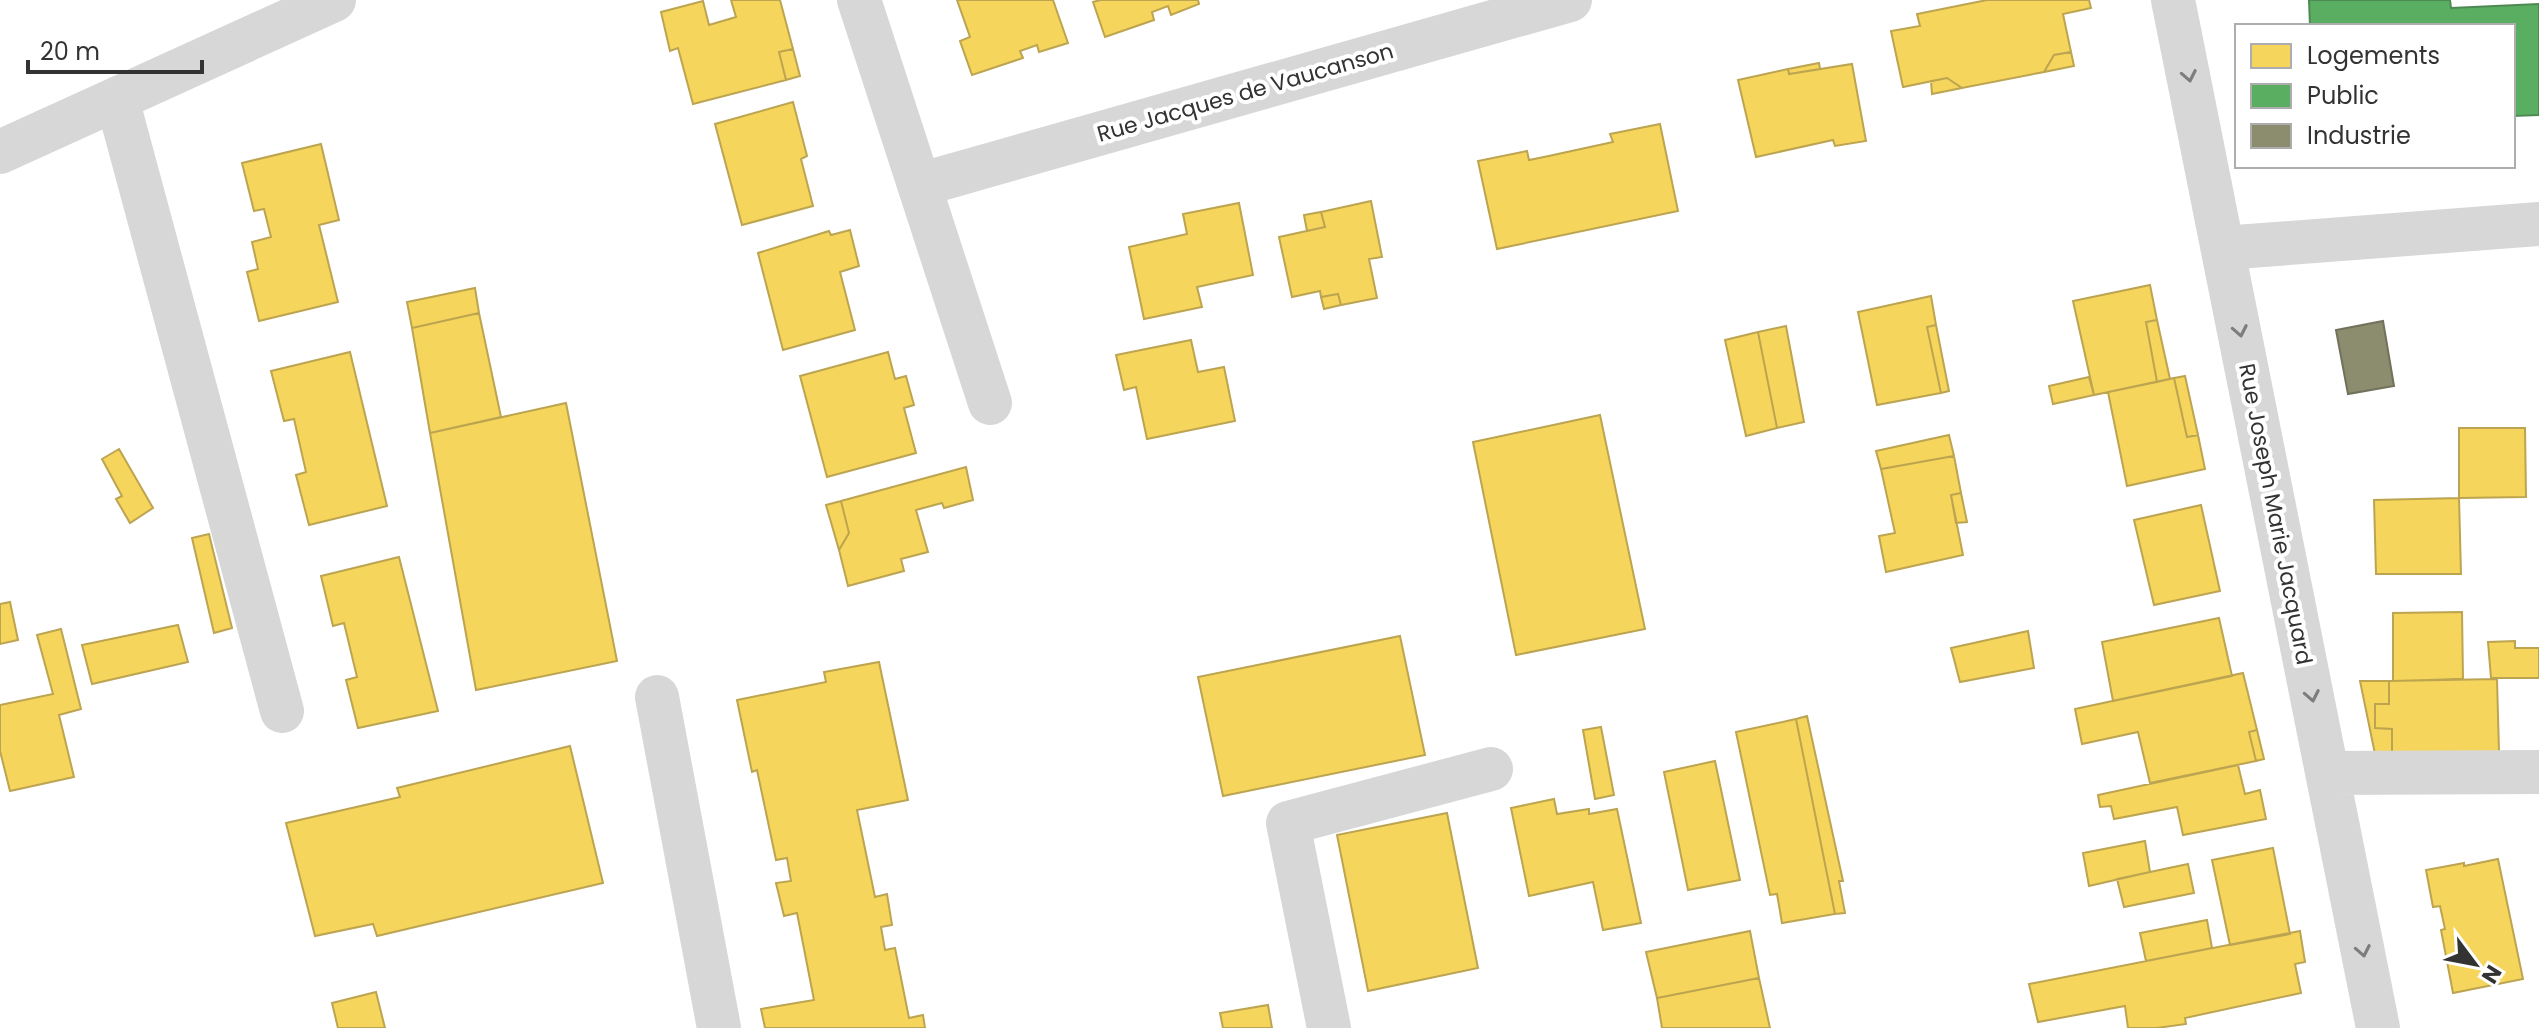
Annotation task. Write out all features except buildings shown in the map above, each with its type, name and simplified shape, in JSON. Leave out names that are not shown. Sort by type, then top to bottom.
[{"type":"street","points":[[0,152],[334,0]]},
{"type":"street","points":[[859,0],[990,403]]},
{"type":"street","name":"Rue Jacques de Vaucanson","points":[[919,185],[1570,0]]},
{"type":"street","name":"Rue Joseph Marie Jacquard","points":[[2173,0],[2378,1028]]},
{"type":"street","points":[[117,99],[282,711]]},
{"type":"street","points":[[2223,248],[2539,224]]},
{"type":"street","points":[[657,697],[719,1028]]},
{"type":"street","points":[[1329,1028],[1288,823],[1491,769]]},
{"type":"street","points":[[2327,773],[2539,772]]}]
